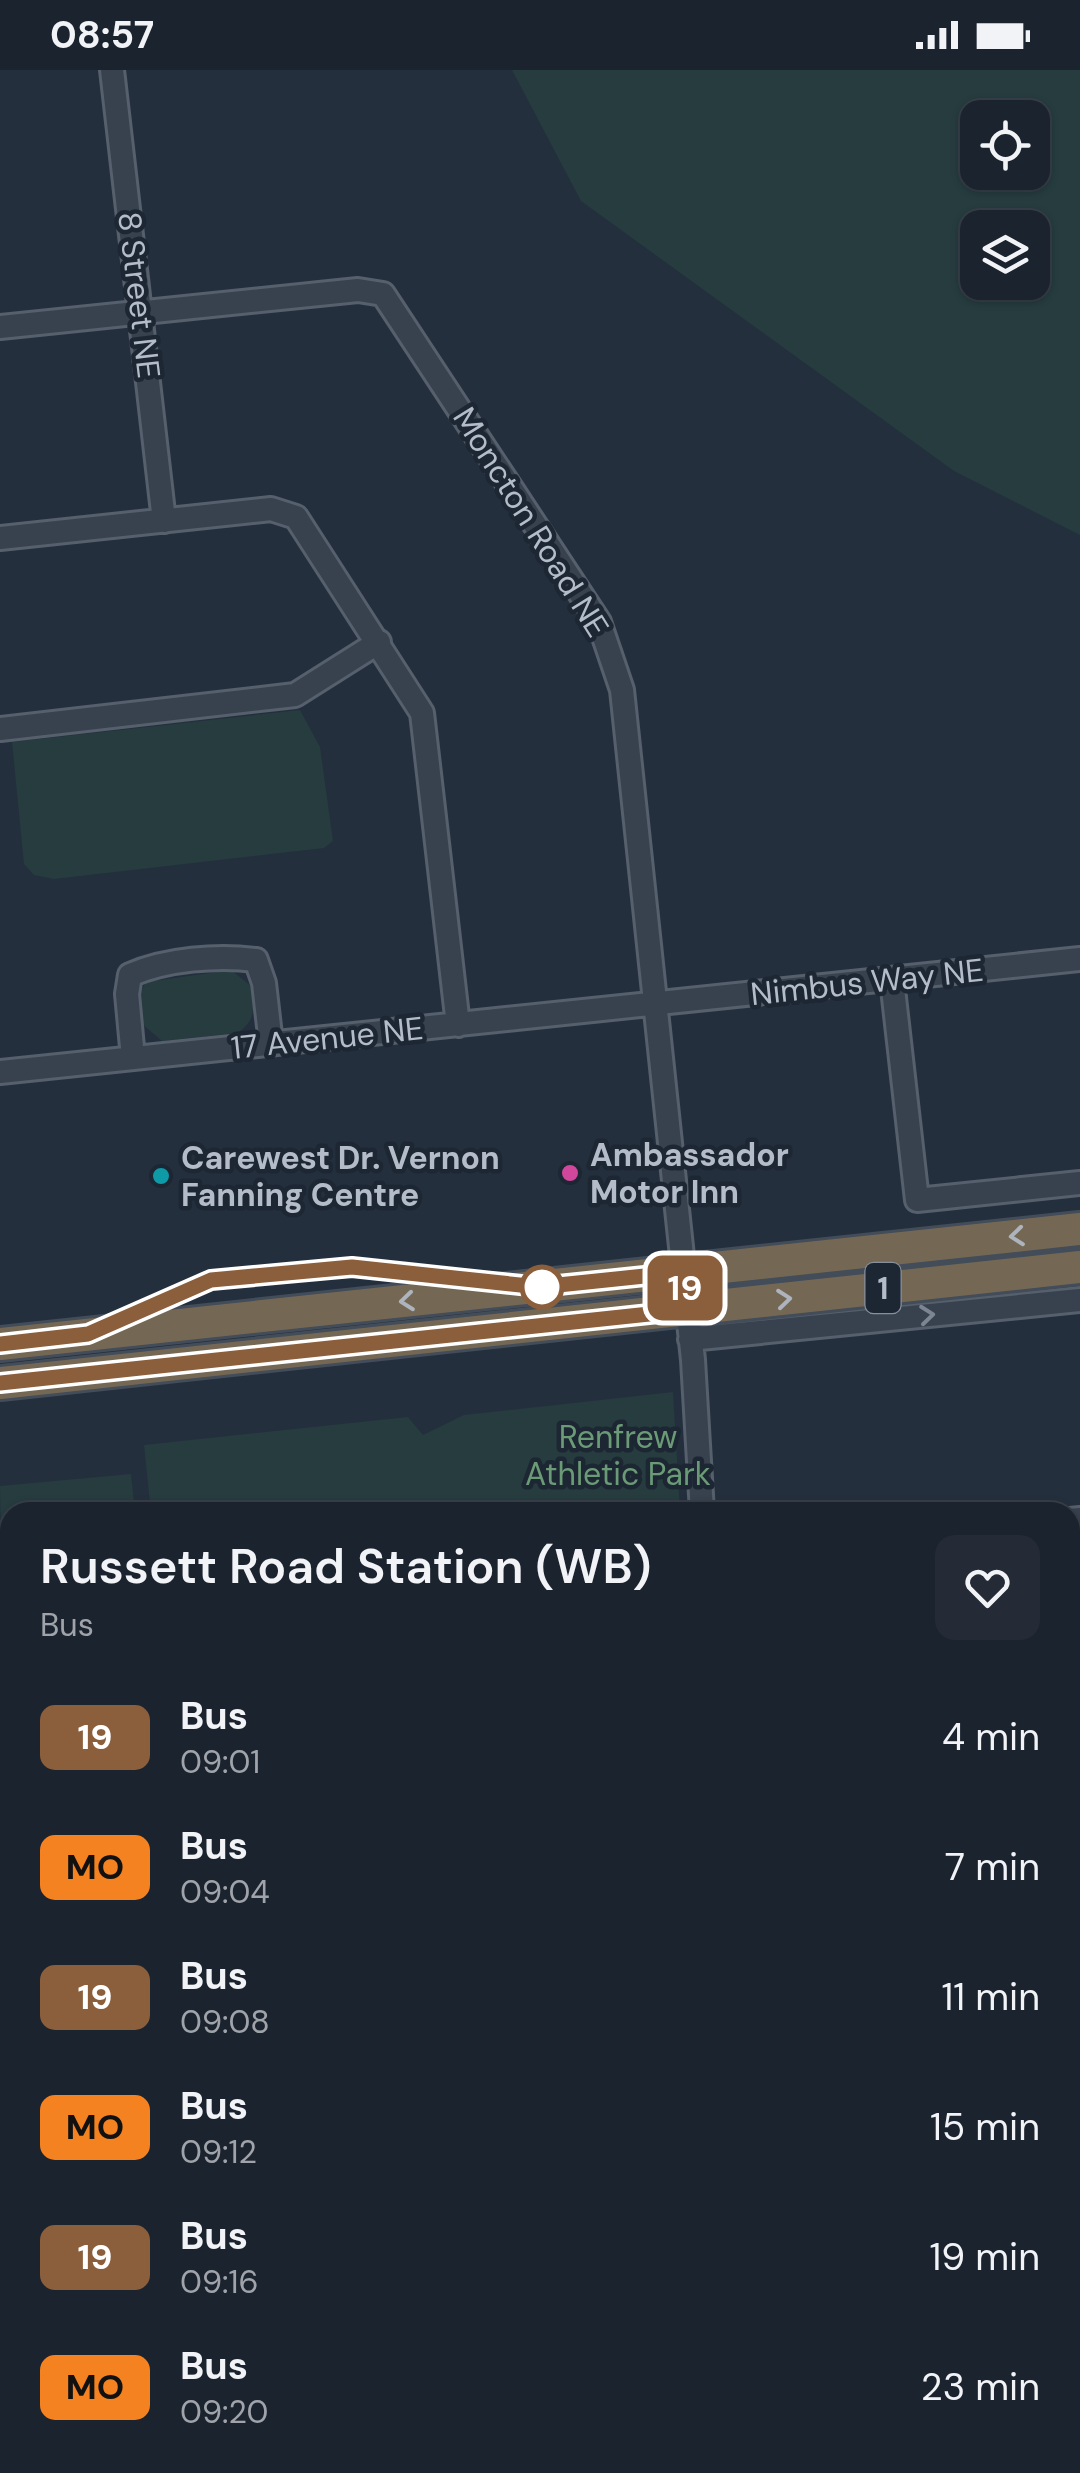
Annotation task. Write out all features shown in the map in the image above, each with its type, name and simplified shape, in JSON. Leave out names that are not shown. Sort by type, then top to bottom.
[{"type":"highway","name":"1","points":[[0,1344],[1080,1229]]},
{"type":"highway","name":"1","points":[[0,1383],[689,1325],[1080,1267]]},
{"type":"street","name":"8 Street NE","points":[[112,70],[164,521]]},
{"type":"street","name":"Moncton Road NE","points":[[141,312],[358,290],[383,294],[588,605],[614,656],[622,690],[689,1325],[701,1502]]},
{"type":"street","points":[[0,327],[141,312]]},
{"type":"street","points":[[0,538],[284,510],[296,517],[414,695],[426,726],[458,1025]]},
{"type":"street","points":[[0,728],[295,695],[378,642]]},
{"type":"street","name":"Nimbus Way NE","points":[[654,1006],[1080,959]]},
{"type":"street","points":[[133,1058],[126,994],[130,975],[149,966],[184,962],[256,960],[270,1044]]},
{"type":"street","points":[[892,980],[918,1200],[1080,1183]]},
{"type":"street","name":"17 Avenue NE","points":[[0,1072],[654,1006]]},
{"type":"street","points":[[689,1325],[1080,1300]]},
{"type":"green space","points":[[512,70],[1080,70],[1080,535],[954,471],[581,201]]},
{"type":"green space","points":[[300,710],[320,747],[333,841],[324,848],[54,879],[34,875],[24,864],[12,742]]},
{"type":"green space","points":[[231,970],[251,986],[253,1000],[251,1018],[237,1033],[162,1041],[141,1023],[138,997],[146,982]]},
{"type":"green space","name":"Renfrew Athletic Park","points":[[673,1392],[679,1502],[150,1502],[144,1445],[408,1417],[423,1435],[464,1415]]},
{"type":"green space","points":[[131,1474],[134,1502],[0,1502],[0,1486]]},
{"type":"bus line","name":"19","points":[[0,1344],[88,1334],[211,1280],[352,1267],[539,1287],[683,1272],[687,1310],[0,1383]]},
{"type":"place","name":"Ambassador Motor Inn","points":[[570,1173]]},
{"type":"place","name":"Carewest Dr. Vernon Fanning Centre","points":[[161,1176]]}]
